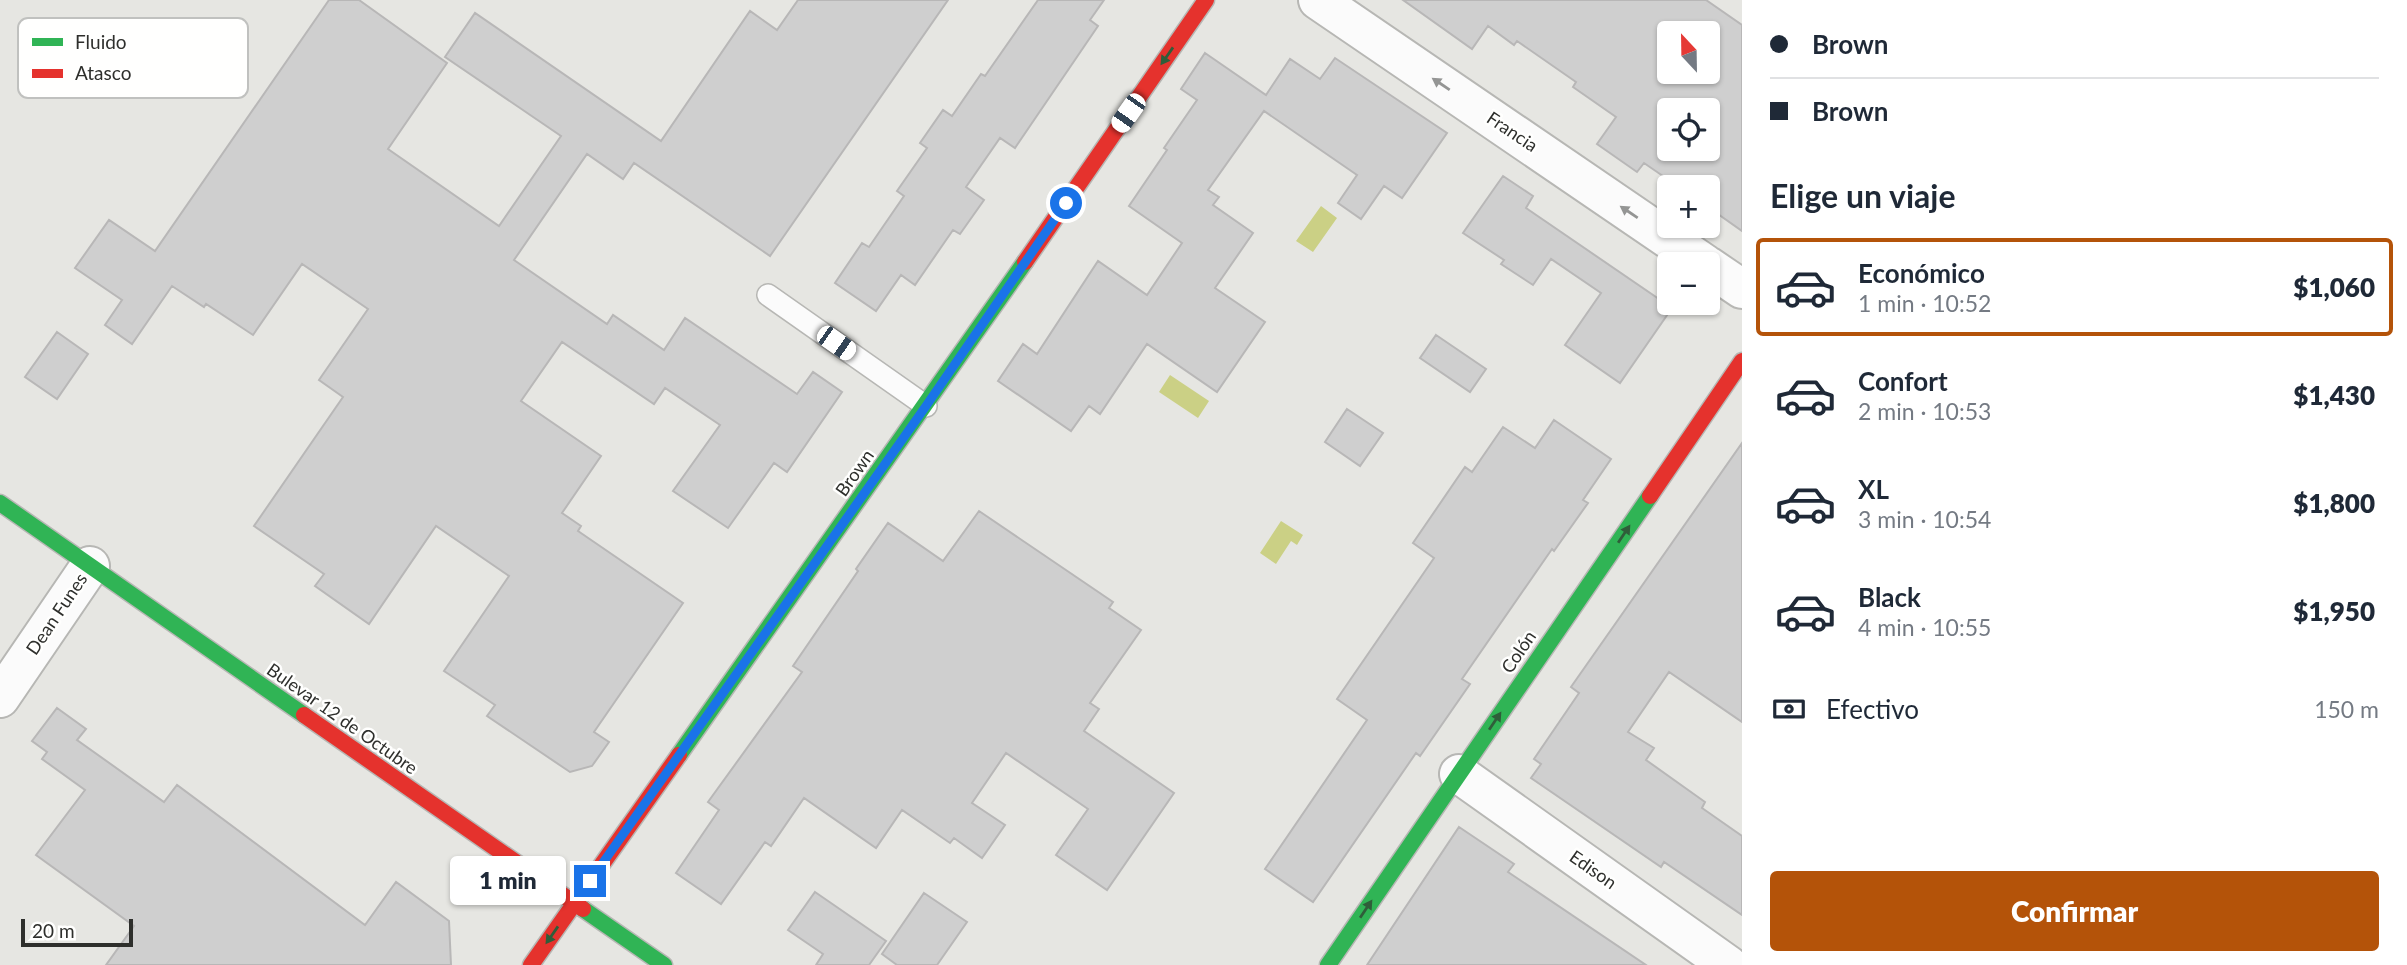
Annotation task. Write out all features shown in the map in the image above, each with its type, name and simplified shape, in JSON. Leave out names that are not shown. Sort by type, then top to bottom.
[{"type":"main road","name":"Brown","points":[[531,965],[926,406],[1206,0]]},
{"type":"main road","name":"Colón","points":[[1328,965],[1742,361]]},
{"type":"main road","name":"Bulevar 12 de Octubre","points":[[0,503],[664,965]]},
{"type":"street","name":"Francia","points":[[1318,0],[1688,252]]},
{"type":"street","name":"Francia","points":[[1720,274],[1742,289]]},
{"type":"street","name":"Dean Funes","points":[[0,698],[90,566]]},
{"type":"street","name":"Edison","points":[[1458,774],[1728,965]]},
{"type":"lane","points":[[768,295],[926,406]]},
{"type":"shaded area","points":[[1321,206],[1337,218],[1313,252],[1296,241]]},
{"type":"shaded area","points":[[1170,375],[1209,401],[1198,418],[1159,392]]},
{"type":"shaded area","points":[[1281,521],[1303,535],[1297,545],[1291,541],[1276,564],[1260,553]]},
{"type":"building","points":[[329,0],[359,0],[447,63],[388,149],[499,226],[561,136],[445,57],[475,13],[661,141],[750,11],[777,30],[798,0],[948,0],[770,256],[634,163],[623,179],[587,154],[514,260],[607,324],[613,315],[664,350],[685,318],[797,394],[813,372],[842,392],[787,472],[774,463],[728,528],[673,491],[720,425],[665,388],[654,404],[562,342],[521,401],[601,456],[562,513],[581,526],[578,531],[683,603],[594,732],[609,742],[592,766],[570,772],[487,716],[495,705],[444,671],[509,576],[436,526],[369,624],[315,586],[324,574],[254,526],[343,397],[319,380],[368,309],[302,264],[253,335],[206,304],[204,307],[172,286],[132,344],[105,325],[122,300],[75,268],[109,220],[155,251]]},
{"type":"building","points":[[1038,0],[1104,0],[1090,20],[1098,26],[1015,148],[1000,138],[966,187],[984,200],[960,234],[953,230],[915,285],[901,275],[876,311],[835,283],[862,243],[869,247],[904,196],[897,191],[927,148],[920,143],[943,110],[952,116],[981,74],[985,76]]},
{"type":"building","points":[[1403,0],[1706,0],[1742,25],[1742,231],[1720,215],[1720,175],[1662,175],[1644,163],[1637,172],[1597,144],[1616,117],[1573,87],[1576,82],[1517,41],[1514,45],[1488,26],[1472,49]]},
{"type":"building","points":[[1205,53],[1266,95],[1290,59],[1320,79],[1335,58],[1447,133],[1402,198],[1384,186],[1361,219],[1338,203],[1357,175],[1264,111],[1208,190],[1219,197],[1213,205],[1253,233],[1215,288],[1265,322],[1217,392],[1147,344],[1100,414],[1089,406],[1071,431],[998,381],[1023,344],[1037,354],[1098,261],[1147,295],[1182,243],[1129,206],[1197,100],[1181,89]]},
{"type":"building","points":[[1503,176],[1533,196],[1526,208],[1657,298],[1657,315],[1667,315],[1620,383],[1565,345],[1601,293],[1551,259],[1533,285],[1501,264],[1504,260],[1463,233]]},
{"type":"building","points":[[57,332],[88,354],[57,399],[25,377]]},
{"type":"building","points":[[1436,335],[1486,369],[1470,392],[1420,358]]},
{"type":"building","points":[[1347,409],[1383,433],[1360,466],[1325,442]]},
{"type":"building","points":[[1554,420],[1611,459],[1583,500],[1588,503],[1554,551],[1552,549],[1462,679],[1470,684],[1420,756],[1416,753],[1313,902],[1265,869],[1367,720],[1337,699],[1434,558],[1413,543],[1465,467],[1472,472],[1503,427],[1535,448]]},
{"type":"building","points":[[1742,443],[1742,722],[1669,672],[1628,732],[1654,748],[1646,760],[1705,802],[1702,808],[1742,836],[1742,915],[1664,862],[1661,867],[1531,778],[1541,764],[1534,759],[1579,693],[1571,687]]},
{"type":"building","points":[[979,511],[1113,602],[1109,608],[1141,630],[1090,703],[1099,709],[1084,731],[1174,793],[1107,890],[1056,855],[1088,809],[1006,753],[972,803],[1005,825],[982,858],[954,838],[950,843],[902,810],[876,848],[804,798],[771,846],[765,842],[721,904],[676,873],[719,810],[708,802],[802,672],[793,666],[888,523],[943,561]]},
{"type":"building","points":[[57,708],[86,729],[77,740],[164,802],[177,785],[365,925],[396,882],[449,921],[451,965],[106,965],[134,926],[36,855],[85,790],[42,759],[47,752],[32,741]]},
{"type":"building","points":[[1459,827],[1514,864],[1508,872],[1646,965],[1367,965]]},
{"type":"building","points":[[815,892],[886,941],[869,965],[816,965],[823,954],[788,930]]},
{"type":"building","points":[[924,893],[967,922],[937,965],[897,965],[882,954]]},
{"type":"traffic: fast","points":[[679,755],[1025,262]]},
{"type":"traffic: fast","points":[[1328,965],[1650,496]]},
{"type":"traffic: fast","points":[[0,503],[304,715]]},
{"type":"traffic: fast","points":[[583,909],[664,965]]},
{"type":"traffic: jam","points":[[1025,262],[1206,0]]},
{"type":"traffic: jam","points":[[1650,496],[1742,361]]},
{"type":"traffic: jam","points":[[304,715],[583,909]]},
{"type":"traffic: jam","points":[[531,965],[679,755]]},
{"type":"route","points":[[590,881],[1066,203]]}]
